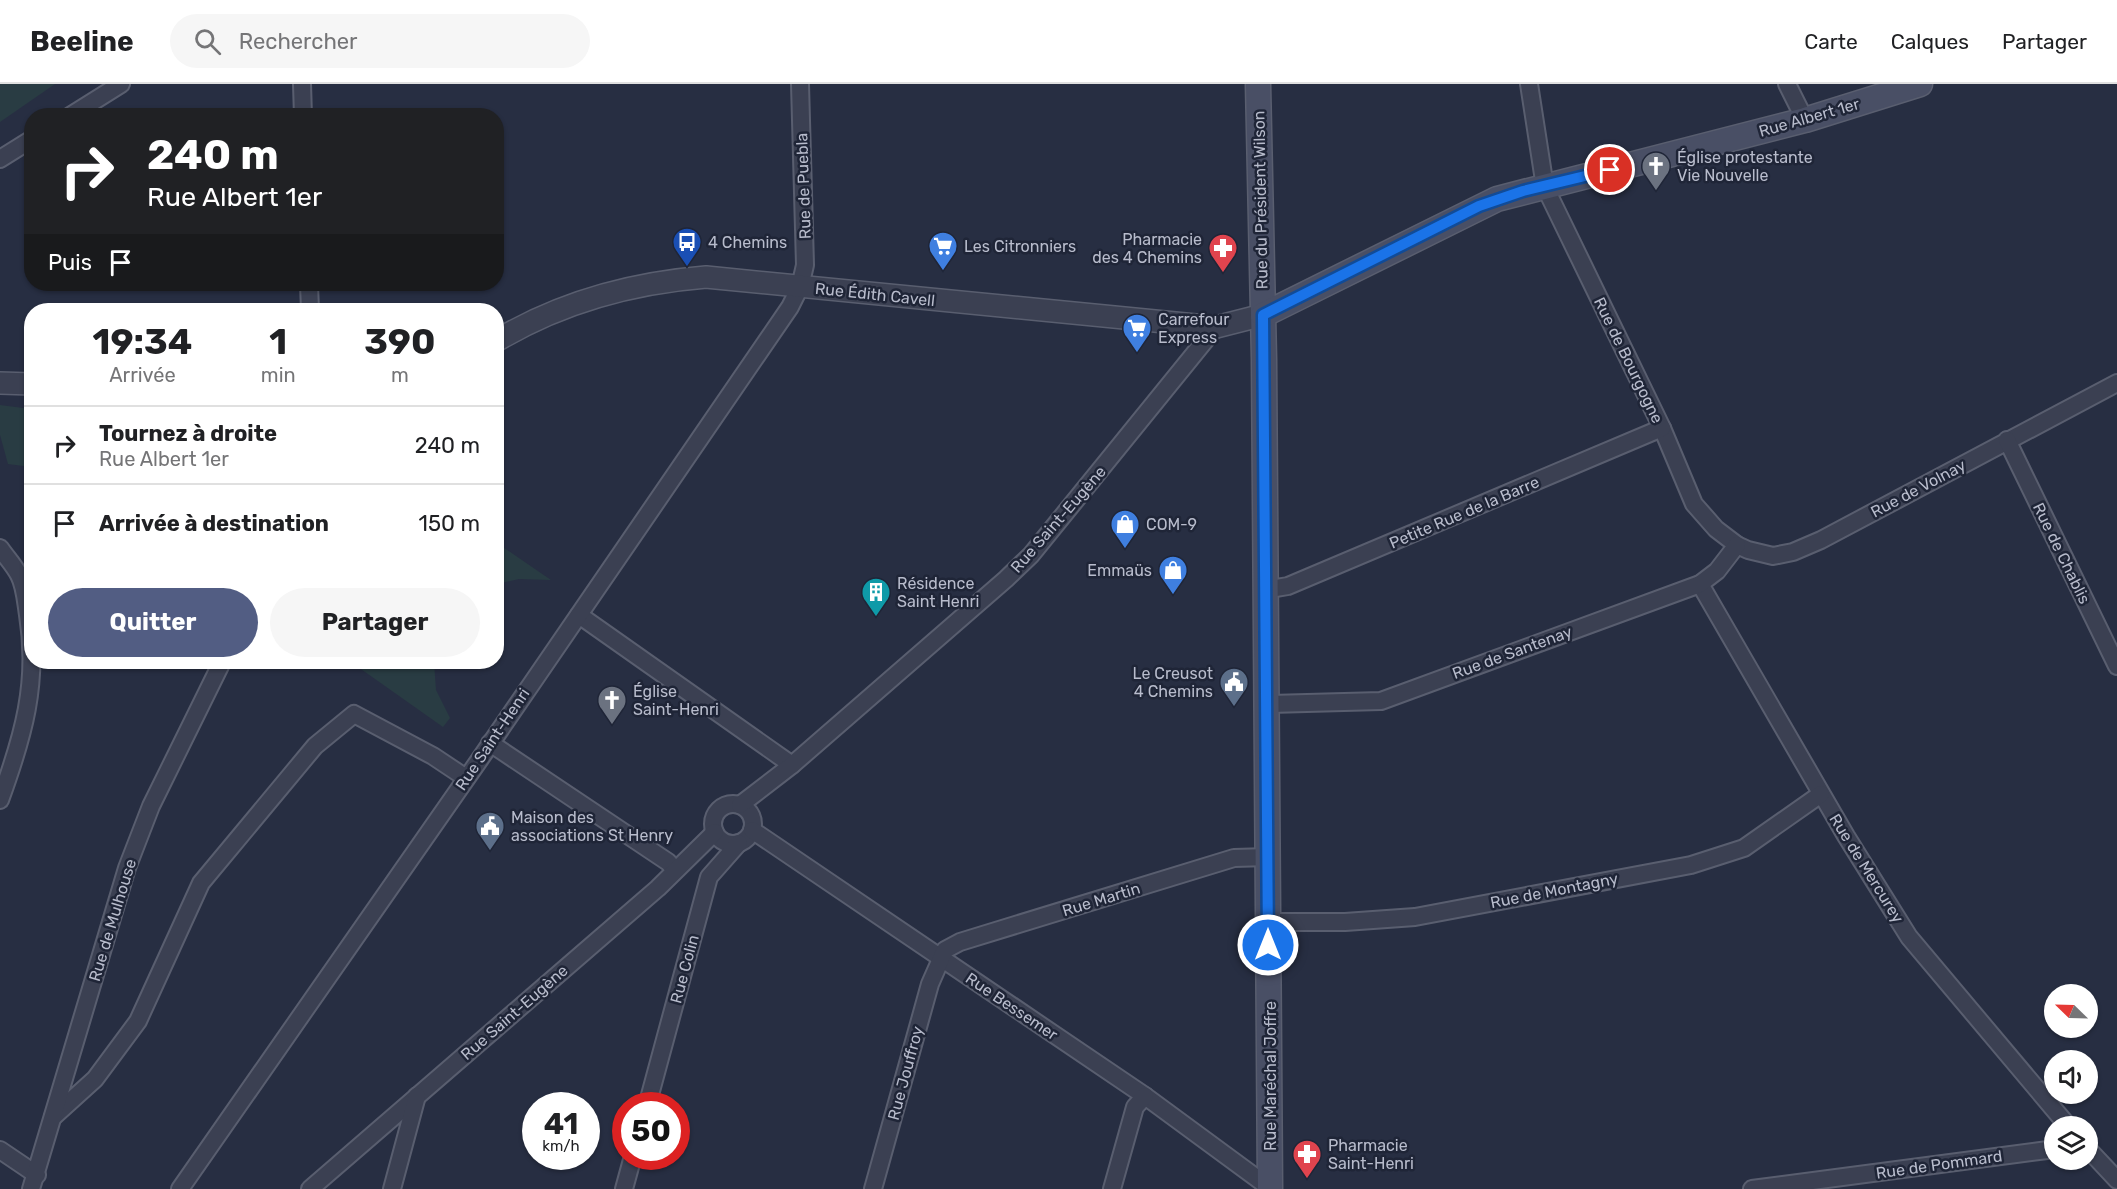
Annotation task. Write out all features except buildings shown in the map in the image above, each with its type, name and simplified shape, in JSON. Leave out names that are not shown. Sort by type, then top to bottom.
[{"type":"main road","name":"Rue du Président Wilson","points":[[1258,84],[1263,315]]},
{"type":"main road","name":"Rue Albert 1er","points":[[1263,315],[1479,206],[1805,120],[1920,84]]},
{"type":"main road","name":"Rue Maréchal Joffre","points":[[1263,315],[1270,1185]]},
{"type":"street","points":[[83,108],[121,84]]},
{"type":"street","points":[[302,84],[303,108]]},
{"type":"street","name":"Rue de Puebla","points":[[800,84],[805,265],[800,287]]},
{"type":"street","name":"Rue de Bourgogne","points":[[1529,84],[1545,187],[1662,429],[1694,504],[1716,529]]},
{"type":"street","points":[[1787,84],[1805,120]]},
{"type":"street","points":[[0,159],[24,144]]},
{"type":"street","name":"Rue Édith Cavell","points":[[504,336],[528,322],[576,302],[657,282],[706,277],[1216,327],[1263,315]]},
{"type":"street","name":"Rue Saint-Henri","points":[[180,1189],[579,615],[777,326],[800,287]]},
{"type":"street","name":"Rue Saint-Eugène","points":[[740,805],[792,765],[1031,555],[1216,327]]},
{"type":"street","points":[[0,383],[24,384]]},
{"type":"street","name":"Rue de Volnay","points":[[1716,529],[1737,545],[1773,556],[1793,552],[1821,540],[2117,383]]},
{"type":"street","name":"Petite Rue de la Barre","points":[[1264,590],[1288,586],[1662,429]]},
{"type":"street","name":"Rue de Chablis","points":[[2007,440],[2117,666]]},
{"type":"street","name":"Rue de Santenay","points":[[1266,704],[1381,701],[1700,584],[1717,571],[1737,545]]},
{"type":"street","points":[[0,548],[20,576],[24,591]]},
{"type":"street","name":"Rue de Mercurey","points":[[1700,584],[1821,794],[1909,937],[2060,1116]]},
{"type":"street","points":[[579,615],[792,765]]},
{"type":"street","points":[[0,800],[21,742],[31,686],[31,669]]},
{"type":"street","name":"Rue de Mulhouse","points":[[34,1182],[127,868],[151,806],[219,669]]},
{"type":"street","points":[[53,1117],[95,1079],[138,1021],[168,950],[201,883],[315,746],[354,714],[433,756],[466,778]]},
{"type":"street","points":[[490,743],[668,862],[675,870]]},
{"type":"street","name":"Rue de Montagny","points":[[1268,922],[1345,922],[1415,917],[1690,865],[1744,848],[1821,794]]},
{"type":"street","points":[[726,805],[740,805],[751,816],[752,830],[739,843],[724,842],[715,832],[713,825],[717,812],[726,805]]},
{"type":"street","name":"Rue Bessemer","points":[[752,830],[1145,1096],[1262,1182],[1270,1185]]},
{"type":"street","name":"Rue Saint-Eugène","points":[[310,1189],[675,870],[715,832]]},
{"type":"street","name":"Rue Colin","points":[[651,1092],[710,877],[739,843]]},
{"type":"street","name":"Rue Martin","points":[[940,958],[945,950],[960,942],[1234,858],[1268,857]]},
{"type":"street","name":"Rue Jouffroy","points":[[873,1189],[930,984],[940,958]]},
{"type":"street","points":[[392,1189],[417,1095]]},
{"type":"street","points":[[1112,1189],[1135,1107],[1145,1096]]},
{"type":"street","points":[[0,1150],[34,1182]]},
{"type":"street","name":"Rue de Pommard","points":[[1752,1189],[2044,1150]]},
{"type":"street","points":[[2098,1160],[2117,1180]]},
{"type":"street","points":[[624,1189],[629,1170]]},
{"type":"shaded area","points":[[0,84],[55,84],[0,122]]},
{"type":"shaded area","points":[[0,405],[24,408],[24,466],[8,464],[0,435]]},
{"type":"shaded area","points":[[504,548],[551,580],[519,579],[504,582]]},
{"type":"shaded area","points":[[361,669],[434,669],[436,690],[450,718],[443,727]]},
{"type":"place","name":"Église protestante Vie Nouvelle","points":[[1656,192]]},
{"type":"place","name":"4 Chemins","points":[[687,268]]},
{"type":"place","name":"Les Citronniers","points":[[943,272]]},
{"type":"place","name":"Pharmacie des 4 Chemins","points":[[1223,274]]},
{"type":"place","name":"Carrefour Express","points":[[1137,354]]},
{"type":"place","name":"COM-9","points":[[1125,550]]},
{"type":"place","name":"Emmaüs","points":[[1173,596]]},
{"type":"place","name":"Résidence Saint Henri","points":[[876,618]]},
{"type":"place","name":"Le Creusot 4 Chemins","points":[[1234,708]]},
{"type":"place","name":"Église Saint-Henri","points":[[612,726]]},
{"type":"place","name":"Maison des associations St Henry","points":[[490,852]]},
{"type":"place","name":"Pharmacie Saint-Henri","points":[[1307,1180]]},
{"type":"route","points":[[1268,945],[1263,315],[1294,302],[1479,206],[1523,191],[1610,170]]}]
